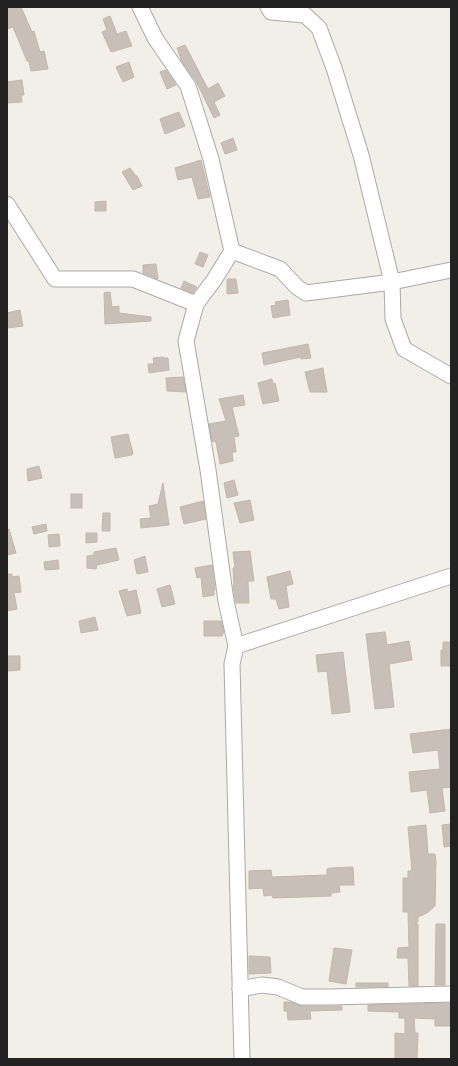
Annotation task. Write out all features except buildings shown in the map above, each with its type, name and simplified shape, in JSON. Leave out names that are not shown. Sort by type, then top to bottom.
[{"type":"street","points":[[140,7],[154,38],[188,86],[209,153],[232,250],[214,280],[196,304],[186,341],[208,470],[226,601],[236,646],[232,664],[242,1059]]},
{"type":"street","points":[[268,7],[271,12],[305,15],[319,28],[334,68],[361,155],[392,282],[393,319],[404,349],[451,376]]},
{"type":"street","points":[[7,204],[55,279],[133,279],[196,304]]},
{"type":"street","points":[[232,250],[280,269],[297,287],[306,293],[392,282],[451,270]]},
{"type":"street","points":[[236,646],[451,576]]},
{"type":"street","points":[[240,989],[262,985],[278,987],[302,997],[330,998],[451,994]]}]
